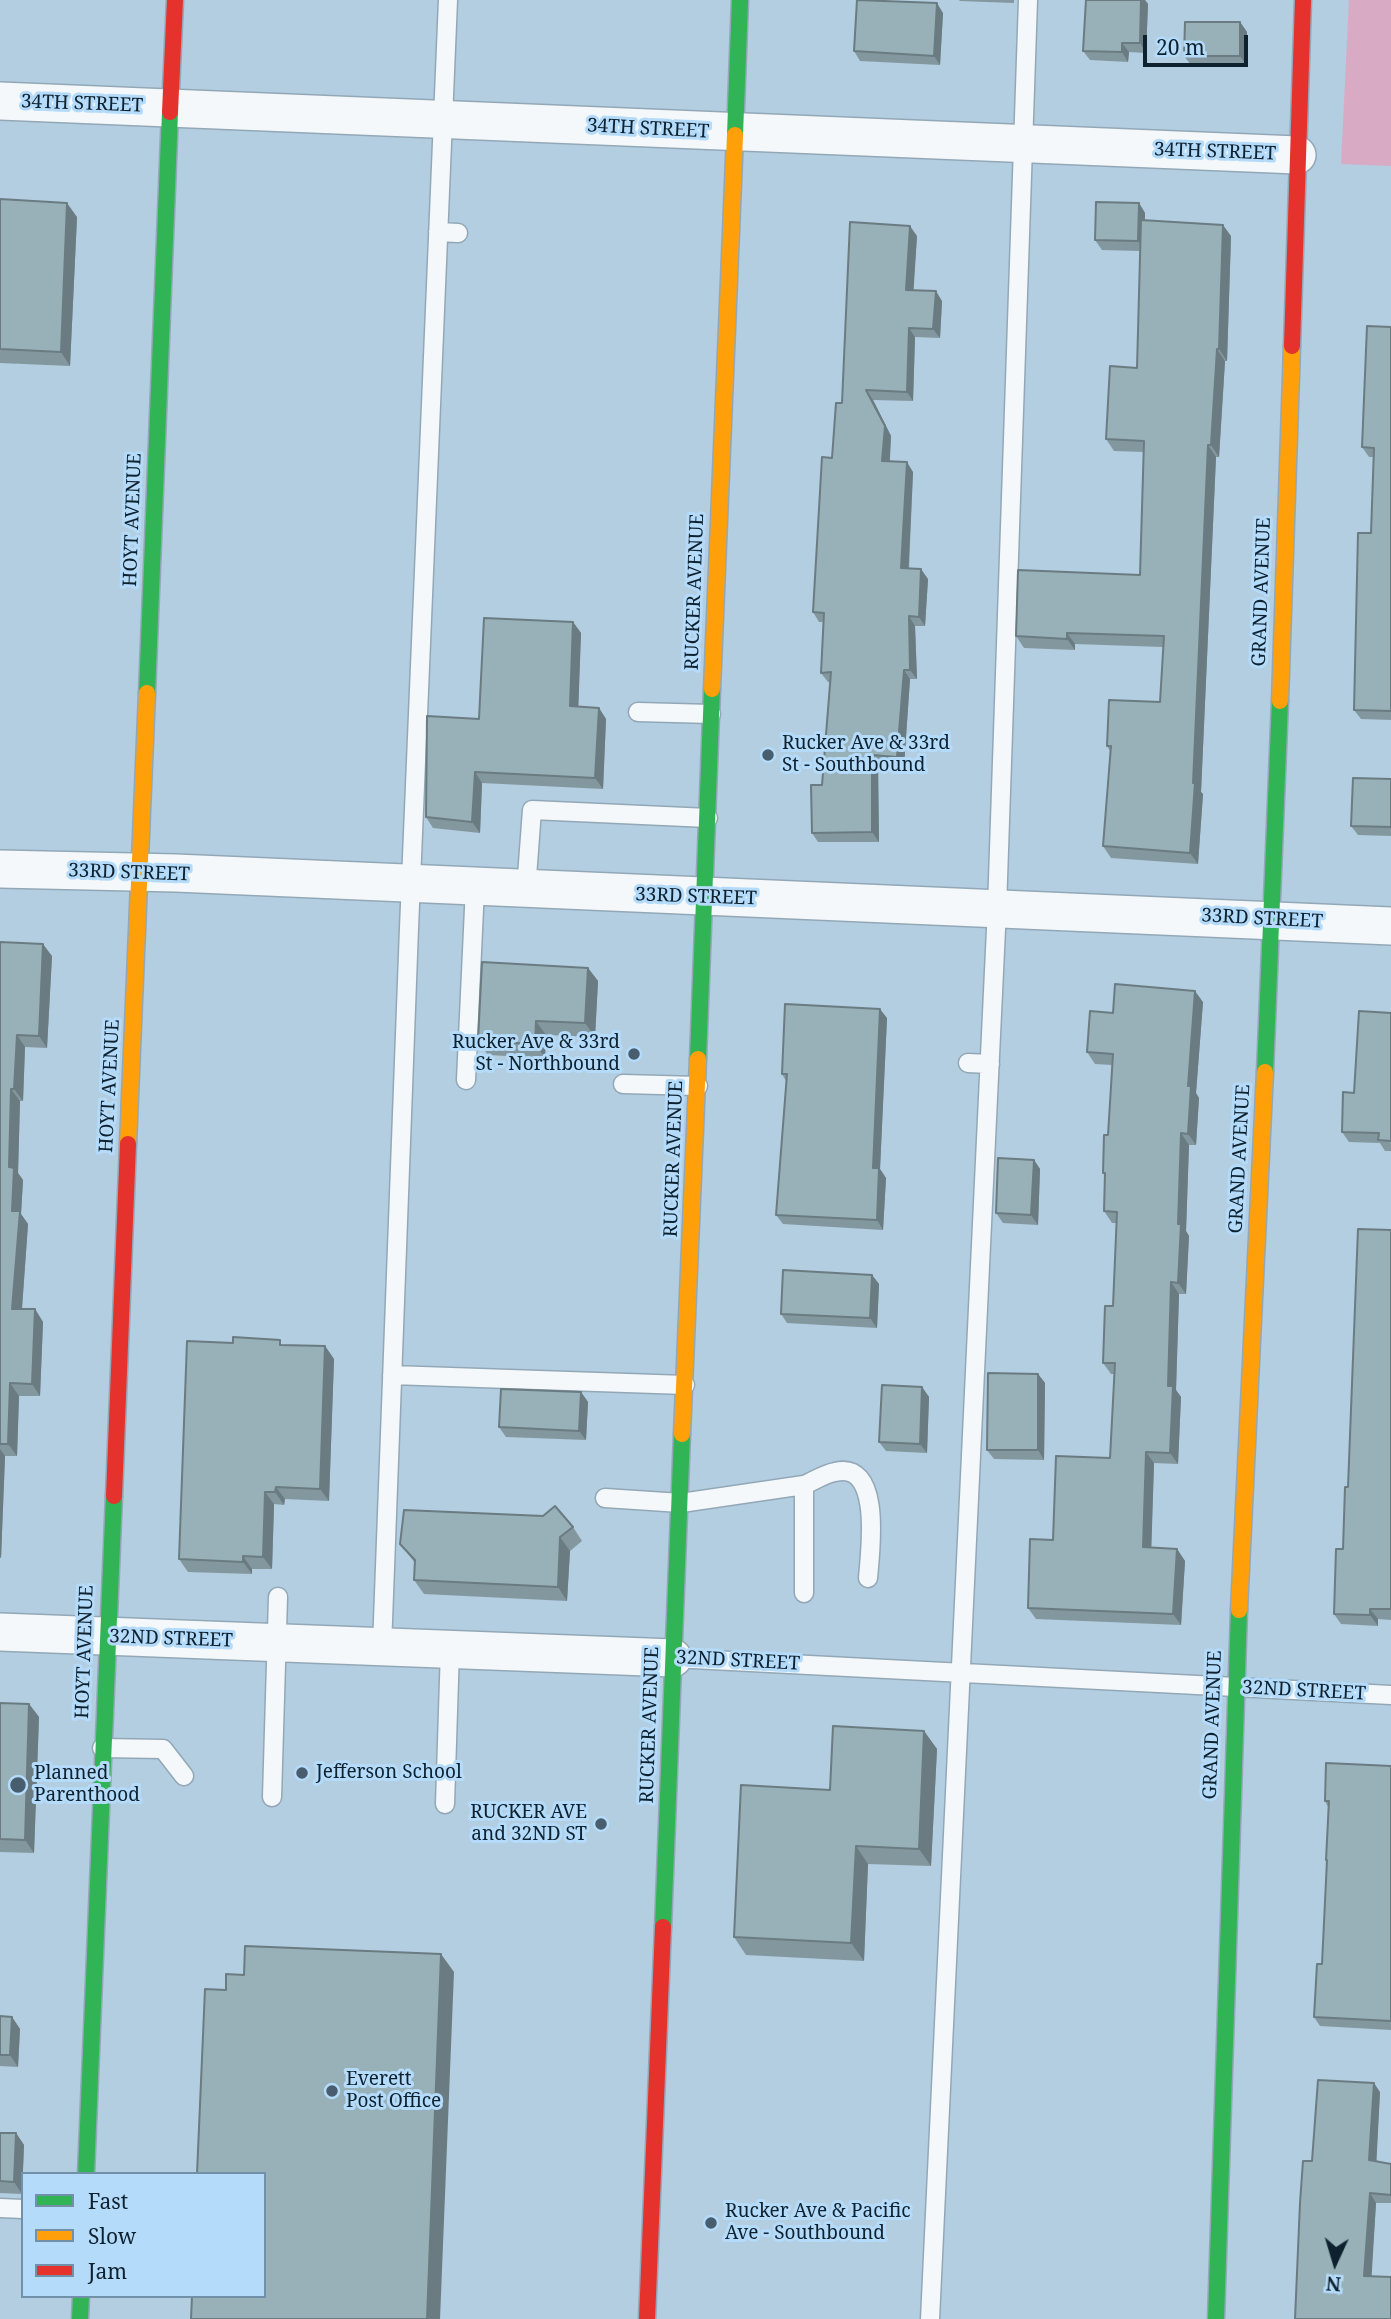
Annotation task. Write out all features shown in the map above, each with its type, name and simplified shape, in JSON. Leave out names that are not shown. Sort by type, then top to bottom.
[{"type":"street","name":"HOYT AVENUE","points":[[86,2172],[175,0]]},
{"type":"street","name":"RUCKER AVENUE","points":[[647,2319],[740,0]]},
{"type":"street","name":"GRAND AVENUE","points":[[1216,2319],[1235,1687],[1273,920],[1303,0]]},
{"type":"street","name":"34TH STREET","points":[[0,101],[1297,155]]},
{"type":"street","name":"33RD STREET","points":[[0,869],[141,872],[1391,926]]},
{"type":"street","name":"32ND STREET","points":[[0,1632],[673,1658]]},
{"type":"street","points":[[80,2319],[81,2298]]},
{"type":"lane","points":[[382,1647],[448,0]]},
{"type":"lane","points":[[930,2319],[997,908],[1028,0]]},
{"type":"lane","points":[[438,232],[458,233]]},
{"type":"lane","points":[[638,712],[711,714]]},
{"type":"lane","points":[[526,890],[532,810],[708,818]]},
{"type":"lane","points":[[466,1080],[475,887]]},
{"type":"lane","points":[[968,1063],[990,1064]]},
{"type":"lane","points":[[623,1084],[698,1086]]},
{"type":"lane","points":[[392,1375],[685,1385]]},
{"type":"lane","points":[[605,1498],[681,1503],[804,1485],[836,1471],[849,1473],[860,1479],[867,1493],[872,1515],[868,1578]]},
{"type":"lane","points":[[804,1485],[804,1593]]},
{"type":"lane","points":[[272,1797],[278,1597]]},
{"type":"lane","points":[[445,1804],[450,1649]]},
{"type":"lane","name":"32ND STREET","points":[[673,1658],[1391,1695]]},
{"type":"lane","points":[[102,1748],[163,1749],[184,1776]]},
{"type":"lane","points":[[0,2208],[21,2209]]},
{"type":"shaded area","points":[[1349,0],[1391,0],[1391,166],[1341,164]]},
{"type":"building","points":[[857,0],[937,3],[934,56],[854,51]]},
{"type":"building","points":[[1086,0],[1141,0],[1140,43],[1122,43],[1122,52],[1083,51]]},
{"type":"building","points":[[1185,22],[1240,22],[1240,56],[1184,56]]},
{"type":"building","points":[[0,199],[67,203],[61,352],[0,349]]},
{"type":"building","points":[[1096,202],[1139,203],[1138,241],[1095,240]]},
{"type":"building","points":[[1141,220],[1223,225],[1219,349],[1211,445],[1208,445],[1190,853],[1103,846],[1111,746],[1107,746],[1109,700],[1160,702],[1164,636],[1067,633],[1067,639],[1016,636],[1018,570],[1140,575],[1144,441],[1106,439],[1110,366],[1137,368]]},
{"type":"building","points":[[850,222],[910,226],[906,290],[936,291],[933,329],[909,328],[907,392],[866,390],[885,426],[882,461],[907,462],[901,568],[921,569],[919,617],[909,616],[910,670],[904,670],[897,757],[872,755],[872,832],[812,833],[811,785],[822,785],[831,672],[821,673],[824,613],[813,612],[822,457],[832,458],[836,403],[842,403]]},
{"type":"building","points":[[1367,326],[1391,327],[1391,711],[1354,710],[1358,533],[1371,533],[1374,448],[1362,447]]},
{"type":"building","points":[[484,618],[573,622],[570,706],[599,708],[595,778],[475,772],[472,822],[426,817],[427,716],[479,719]]},
{"type":"building","points":[[1353,778],[1391,779],[1391,827],[1351,826]]},
{"type":"building","points":[[0,942],[43,944],[39,1036],[17,1035],[14,1089],[11,1089],[9,1167],[14,1168],[12,1211],[20,1211],[12,1309],[35,1309],[32,1384],[10,1383],[8,1444],[0,1444]]},
{"type":"building","points":[[482,962],[588,968],[585,1023],[536,1021],[535,1044],[478,1041]]},
{"type":"building","points":[[1115,984],[1195,991],[1188,1086],[1191,1086],[1188,1134],[1181,1133],[1178,1283],[1171,1282],[1168,1386],[1173,1386],[1170,1453],[1146,1452],[1143,1547],[1177,1549],[1173,1614],[1028,1608],[1030,1539],[1053,1540],[1056,1456],[1110,1458],[1115,1363],[1103,1363],[1105,1306],[1113,1306],[1117,1212],[1104,1211],[1103,1173],[1104,1135],[1108,1135],[1113,1054],[1087,1052],[1090,1011],[1113,1013]]},
{"type":"building","points":[[785,1004],[880,1009],[873,1168],[879,1168],[877,1220],[776,1215],[787,1074],[782,1074]]},
{"type":"building","points":[[1359,1011],[1391,1013],[1391,1141],[1378,1140],[1379,1133],[1342,1132],[1343,1092],[1354,1093]]},
{"type":"building","points":[[998,1158],[1034,1160],[1031,1215],[996,1213]]},
{"type":"building","points":[[1358,1229],[1391,1230],[1391,1609],[1370,1609],[1370,1615],[1334,1614],[1336,1549],[1343,1549],[1345,1487],[1348,1487]]},
{"type":"building","points":[[783,1270],[872,1275],[870,1318],[781,1314]]},
{"type":"building","points":[[233,1337],[280,1340],[280,1345],[325,1346],[320,1489],[276,1487],[275,1492],[265,1492],[263,1557],[243,1556],[243,1562],[179,1559],[187,1341],[233,1343]]},
{"type":"building","points":[[988,1373],[1038,1374],[1038,1450],[987,1450]]},
{"type":"building","points":[[882,1385],[922,1387],[920,1444],[879,1442]]},
{"type":"building","points":[[501,1389],[581,1392],[579,1431],[499,1427]]},
{"type":"building","points":[[555,1506],[573,1527],[560,1537],[558,1587],[414,1580],[415,1560],[400,1544],[404,1510],[543,1516]]},
{"type":"building","name":"Planned Parenthood","points":[[0,1703],[29,1704],[25,1840],[0,1839]]},
{"type":"building","points":[[833,1726],[924,1731],[919,1849],[856,1846],[851,1943],[734,1937],[741,1785],[830,1790]]},
{"type":"building","points":[[1326,1763],[1391,1766],[1391,2021],[1314,2017],[1317,1964],[1322,1964],[1327,1860],[1329,1801],[1325,1801]]},
{"type":"building","name":"Everett Post Office","points":[[245,1946],[441,1954],[427,2319],[191,2319],[192,2298],[266,2298],[266,2172],[197,2172],[205,1989],[226,1990],[226,1974],[244,1975]]},
{"type":"building","points":[[0,2016],[12,2017],[10,2055],[0,2055]]},
{"type":"building","points":[[1318,2080],[1374,2083],[1369,2160],[1391,2164],[1391,2195],[1370,2193],[1364,2276],[1391,2277],[1391,2319],[1295,2319],[1303,2161],[1312,2161]]},
{"type":"building","points":[[0,2133],[16,2133],[14,2182],[0,2181]]},
{"type":"traffic: fast","points":[[735,135],[740,0]]},
{"type":"traffic: fast","points":[[147,693],[170,112]]},
{"type":"traffic: fast","points":[[698,1059],[712,689]]},
{"type":"traffic: fast","points":[[1265,1072],[1280,701]]},
{"type":"traffic: fast","points":[[663,1927],[682,1434]]},
{"type":"traffic: fast","points":[[86,2172],[114,1496]]},
{"type":"traffic: fast","points":[[1216,2319],[1239,1610]]},
{"type":"traffic: fast","points":[[80,2319],[81,2298]]},
{"type":"traffic: slow","points":[[712,689],[735,135]]},
{"type":"traffic: slow","points":[[1280,701],[1292,346]]},
{"type":"traffic: slow","points":[[128,1144],[147,693]]},
{"type":"traffic: slow","points":[[682,1434],[698,1059]]},
{"type":"traffic: slow","points":[[1239,1610],[1265,1072]]},
{"type":"traffic: jam","points":[[170,112],[175,0]]},
{"type":"traffic: jam","points":[[1292,346],[1303,0]]},
{"type":"traffic: jam","points":[[114,1496],[128,1144]]},
{"type":"traffic: jam","points":[[647,2319],[663,1927]]},
{"type":"place","name":"Rucker Ave & 33rd St - Southbound","points":[[768,755]]},
{"type":"place","name":"Rucker Ave & 33rd St - Northbound","points":[[634,1054]]},
{"type":"place","name":"Jefferson School","points":[[302,1773]]},
{"type":"place","name":"Planned Parenthood","points":[[18,1785]]},
{"type":"place","name":"RUCKER AVE and 32ND ST","points":[[601,1824]]},
{"type":"place","name":"Everett Post Office","points":[[332,2091]]},
{"type":"place","name":"Rucker Ave & Pacific Ave - Southbound","points":[[711,2223]]}]
